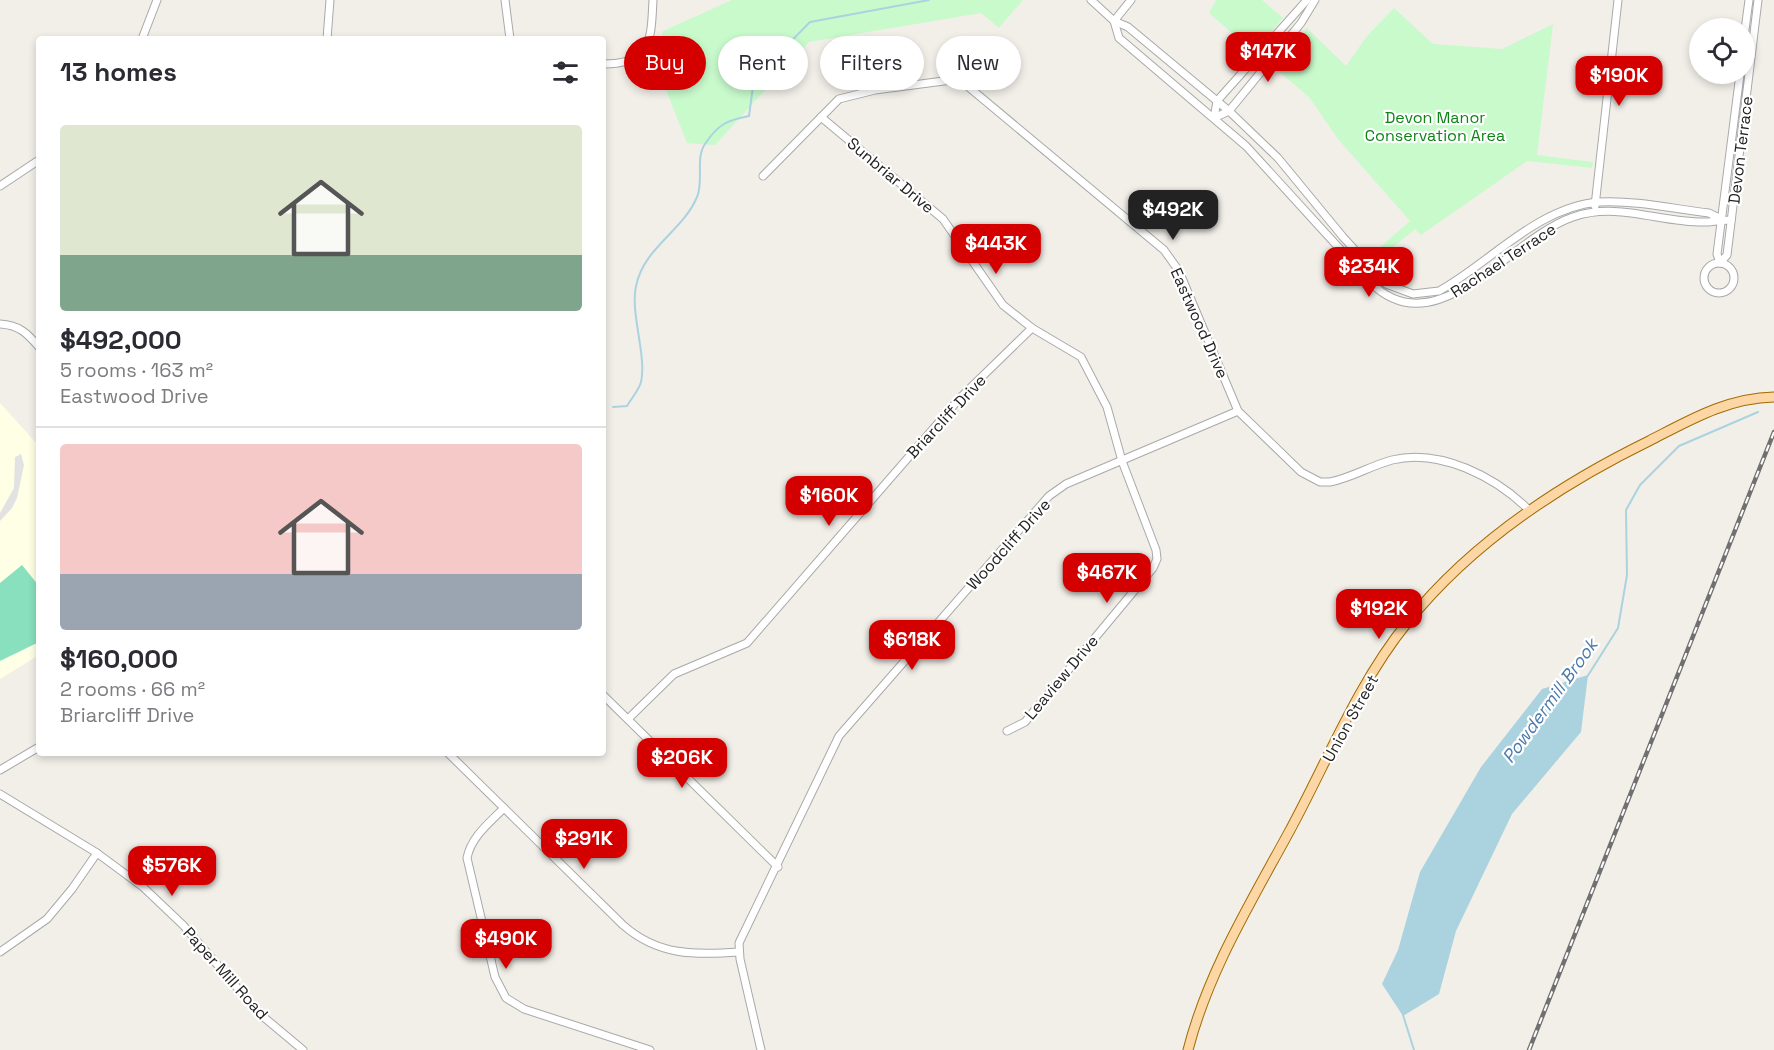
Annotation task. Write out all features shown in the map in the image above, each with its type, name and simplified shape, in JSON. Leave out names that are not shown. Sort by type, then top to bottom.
[{"type":"main road","name":"Union Street","points":[[1188,1050],[1200,1011],[1233,935],[1361,693],[1406,623],[1467,559],[1530,511],[1605,462],[1720,405],[1752,397],[1774,397]]},
{"type":"street","points":[[143,36],[158,0]]},
{"type":"street","points":[[327,36],[330,0]]},
{"type":"street","points":[[505,0],[510,36]]},
{"type":"street","points":[[606,63],[626,62],[645,50],[650,40],[653,0]]},
{"type":"street","name":"Rachael Terrace","points":[[1091,0],[1114,21],[1128,27],[1229,111],[1285,166],[1380,278],[1403,292],[1421,295],[1438,291],[1541,221],[1572,208],[1596,203],[1710,213],[1721,219]]},
{"type":"street","points":[[1114,21],[1131,0]]},
{"type":"street","points":[[1214,118],[1217,101],[1307,0]]},
{"type":"street","points":[[1214,118],[1229,111],[1301,23],[1315,0]]},
{"type":"street","points":[[1595,211],[1618,0]]},
{"type":"street","points":[[1747,18],[1749,0]]},
{"type":"street","name":"Devon Terrace","points":[[1739,84],[1717,254],[1720,263],[1731,268],[1734,280],[1730,289],[1719,293],[1707,287],[1704,275],[1711,265],[1720,263],[1727,255],[1758,0]]},
{"type":"street","name":"Rachael Terrace","points":[[1114,21],[1119,38],[1252,153],[1378,290],[1404,303],[1423,304],[1442,300],[1548,229],[1572,217],[1595,211],[1708,222],[1721,219],[1731,220]]},
{"type":"street","name":"Eastwood Drive","points":[[763,176],[839,99],[859,93],[959,80],[967,84],[1172,259],[1238,411],[1301,472],[1320,482],[1340,480],[1394,460],[1417,456],[1432,457],[1481,477],[1520,500],[1530,511]]},
{"type":"street","name":"Sunbriar Drive","points":[[821,117],[943,219],[1003,306],[1032,328],[1081,357],[1107,407],[1122,461]]},
{"type":"street","points":[[0,186],[36,162]]},
{"type":"street","points":[[0,324],[15,325],[27,333],[36,344]]},
{"type":"street","name":"Briarcliff Drive","points":[[628,720],[674,674],[747,643],[960,398],[1032,328]]},
{"type":"street","name":"Woodcliff Drive","points":[[739,952],[742,935],[778,867],[839,736],[1048,496],[1066,484],[1238,411]]},
{"type":"street","name":"Leaview Drive","points":[[1007,731],[1025,722],[1155,564],[1156,550],[1122,461]]},
{"type":"street","points":[[606,698],[778,867]]},
{"type":"street","points":[[0,770],[36,749]]},
{"type":"street","points":[[451,756],[623,925],[641,939],[683,954],[739,952],[761,1050]]},
{"type":"street","name":"Paper Mill Road","points":[[0,794],[97,853],[143,887],[183,925],[260,1014],[303,1050]]},
{"type":"street","points":[[504,808],[477,836],[467,858],[500,989],[518,1006],[650,1050]]},
{"type":"street","points":[[0,952],[47,920],[97,853]]},
{"type":"shaded area","points":[[0,403],[36,443],[36,657],[0,679]]},
{"type":"shaded area","points":[[21,454],[24,465],[17,498],[12,508],[0,521],[0,513],[14,488],[15,457]]},
{"type":"green space","points":[[732,0],[1023,0],[999,28],[981,13],[845,36],[820,36],[820,40],[808,43],[808,36],[718,36],[718,90],[765,90],[715,145],[687,143],[666,90],[706,90],[706,36],[662,36],[663,31]]},
{"type":"green space","points":[[1216,0],[1262,0],[1283,18],[1254,52],[1209,13]]},
{"type":"green space","name":"Devon Manor Conservation Area","points":[[1394,8],[1433,44],[1502,49],[1553,24],[1537,155],[1593,162],[1592,168],[1527,161],[1421,235],[1415,229],[1374,263],[1369,257],[1410,221],[1338,139],[1309,97],[1275,68],[1307,28],[1346,66],[1367,36]]},
{"type":"green space","points":[[22,565],[36,582],[36,643],[0,661],[0,583]]},
{"type":"water","points":[[1588,675],[1581,732],[1512,814],[1456,931],[1439,994],[1403,1016],[1382,984],[1398,950],[1420,872],[1481,767],[1542,689]]},
{"type":"waterway","points":[[613,407],[627,406],[641,382],[642,360],[635,309],[636,286],[640,272],[655,250],[691,209],[699,191],[701,156],[705,144],[724,124],[749,116],[754,79],[810,22],[929,0]]},
{"type":"waterway","name":"Powdermill Brook","points":[[1587,677],[1618,628],[1627,575],[1626,510],[1640,485],[1679,446],[1758,412]]},
{"type":"waterway","name":"Powdermill Brook","points":[[1403,1015],[1414,1050]]},
{"type":"railway","points":[[1529,1050],[1774,432]]}]
